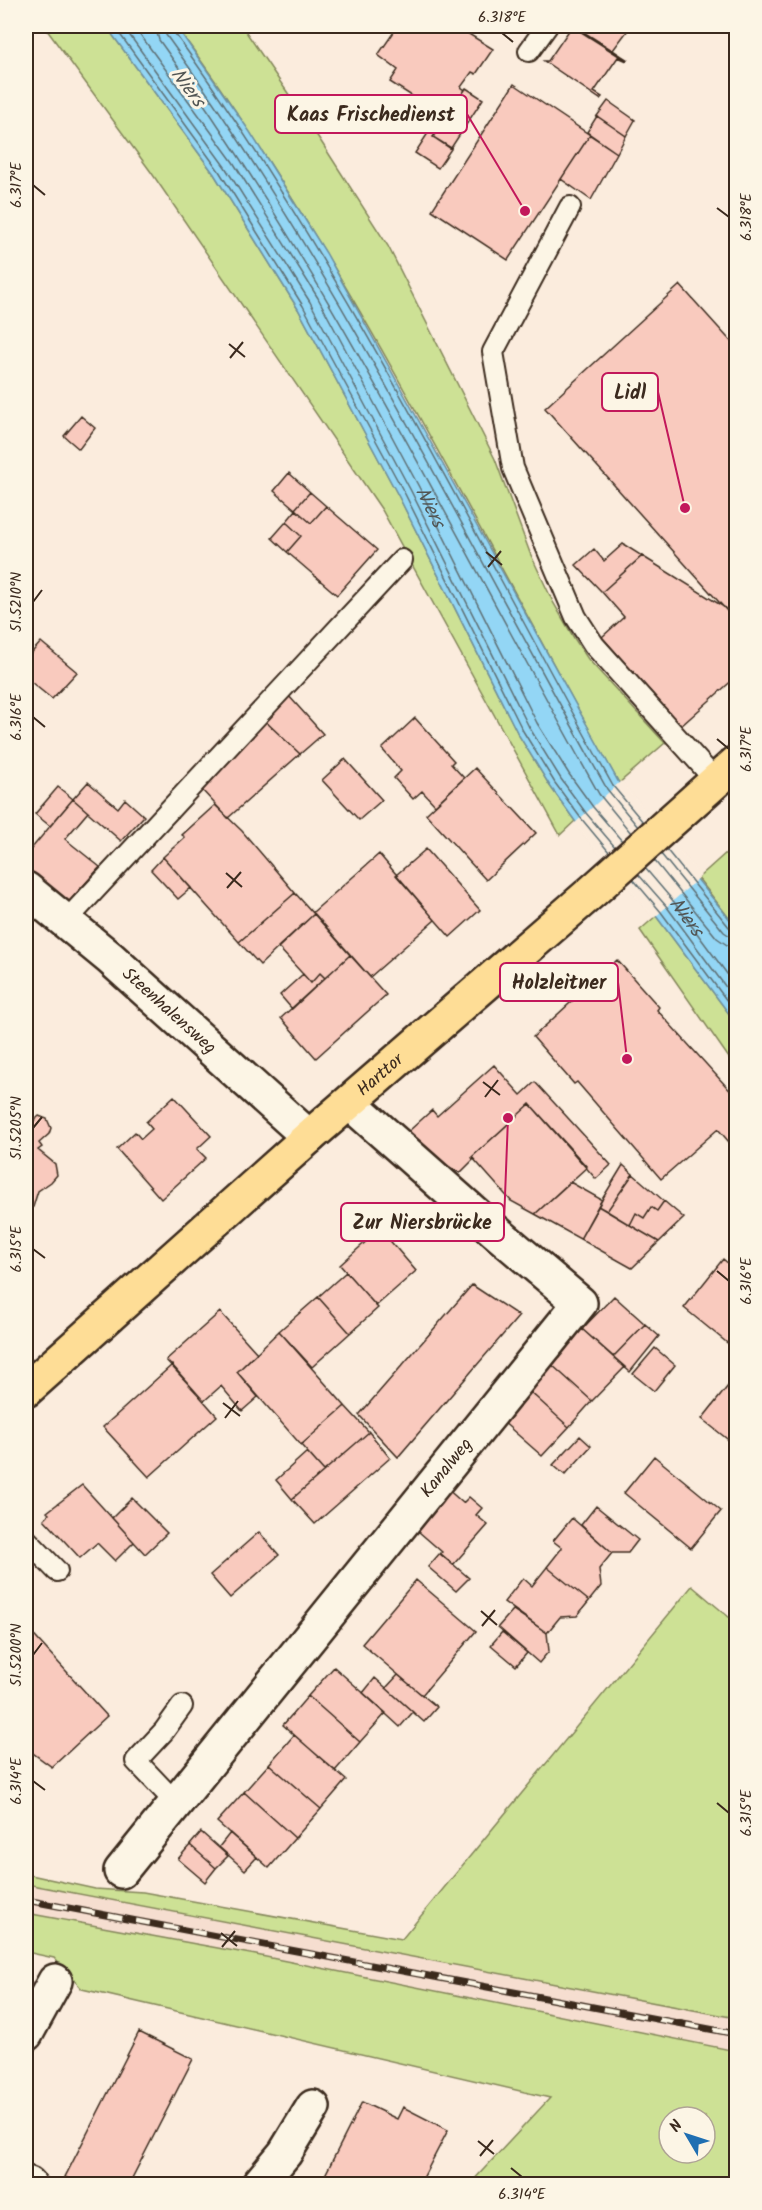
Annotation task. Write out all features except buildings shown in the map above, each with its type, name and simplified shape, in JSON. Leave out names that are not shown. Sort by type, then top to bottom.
[{"type":"main road","name":"Harttor","points":[[26,1390],[309,1137],[594,890],[726,772]]},
{"type":"street","name":"Steenhalensweg","points":[[26,889],[110,958],[309,1137]]},
{"type":"street","name":"Kanalweg","points":[[121,1871],[580,1303],[350,1103]]},
{"type":"street","points":[[26,2034],[55,1981]]},
{"type":"street","points":[[259,2184],[285,2153],[313,2107]]},
{"type":"lane","points":[[529,51],[547,26]]},
{"type":"lane","points":[[570,207],[494,352],[513,468],[576,616],[594,645],[726,772]]},
{"type":"lane","points":[[65,922],[402,560]]},
{"type":"lane","points":[[26,1539],[57,1571]]},
{"type":"lane","points":[[176,1803],[136,1761],[164,1731],[182,1706]]},
{"type":"shaded area","points":[[26,1884],[736,2018],[736,2051],[256,1955],[26,1913]]},
{"type":"green space","points":[[44,26],[106,26],[214,174],[298,309],[399,497],[518,734],[575,821],[560,835],[382,510],[151,172]]},
{"type":"green space","points":[[176,26],[242,26],[320,140],[388,246],[495,459],[530,553],[553,602],[588,659],[665,743],[619,783],[354,301],[298,207],[239,115]]},
{"type":"green space","points":[[736,844],[736,927],[698,878]]},
{"type":"green space","points":[[656,916],[736,1023],[736,1068],[640,930]]},
{"type":"green space","points":[[692,1586],[736,1623],[736,2018],[26,1884],[26,1874],[95,1889],[143,1892],[402,1939]]},
{"type":"green space","points":[[26,1913],[256,1955],[736,2051],[736,2184],[470,2184],[550,2098],[82,1989],[54,1958],[26,1952]]},
{"type":"water","name":"Niers","points":[[106,26],[176,26],[250,132],[326,253],[619,783],[736,927],[736,1023],[656,916],[575,821],[550,786],[518,734],[399,497],[298,309],[214,174]]},
{"type":"pier","points":[[621,781],[701,876],[654,918],[574,824]]},
{"type":"railway","points":[[26,1900],[736,2034]]},
{"type":"place","name":"Kaas Frischedienst","points":[[525,211]]},
{"type":"place","name":"Lidl","points":[[685,508]]},
{"type":"place","name":"Holzleitner","points":[[627,1059]]},
{"type":"place","name":"Zur Niersbrücke","points":[[508,1118]]}]
